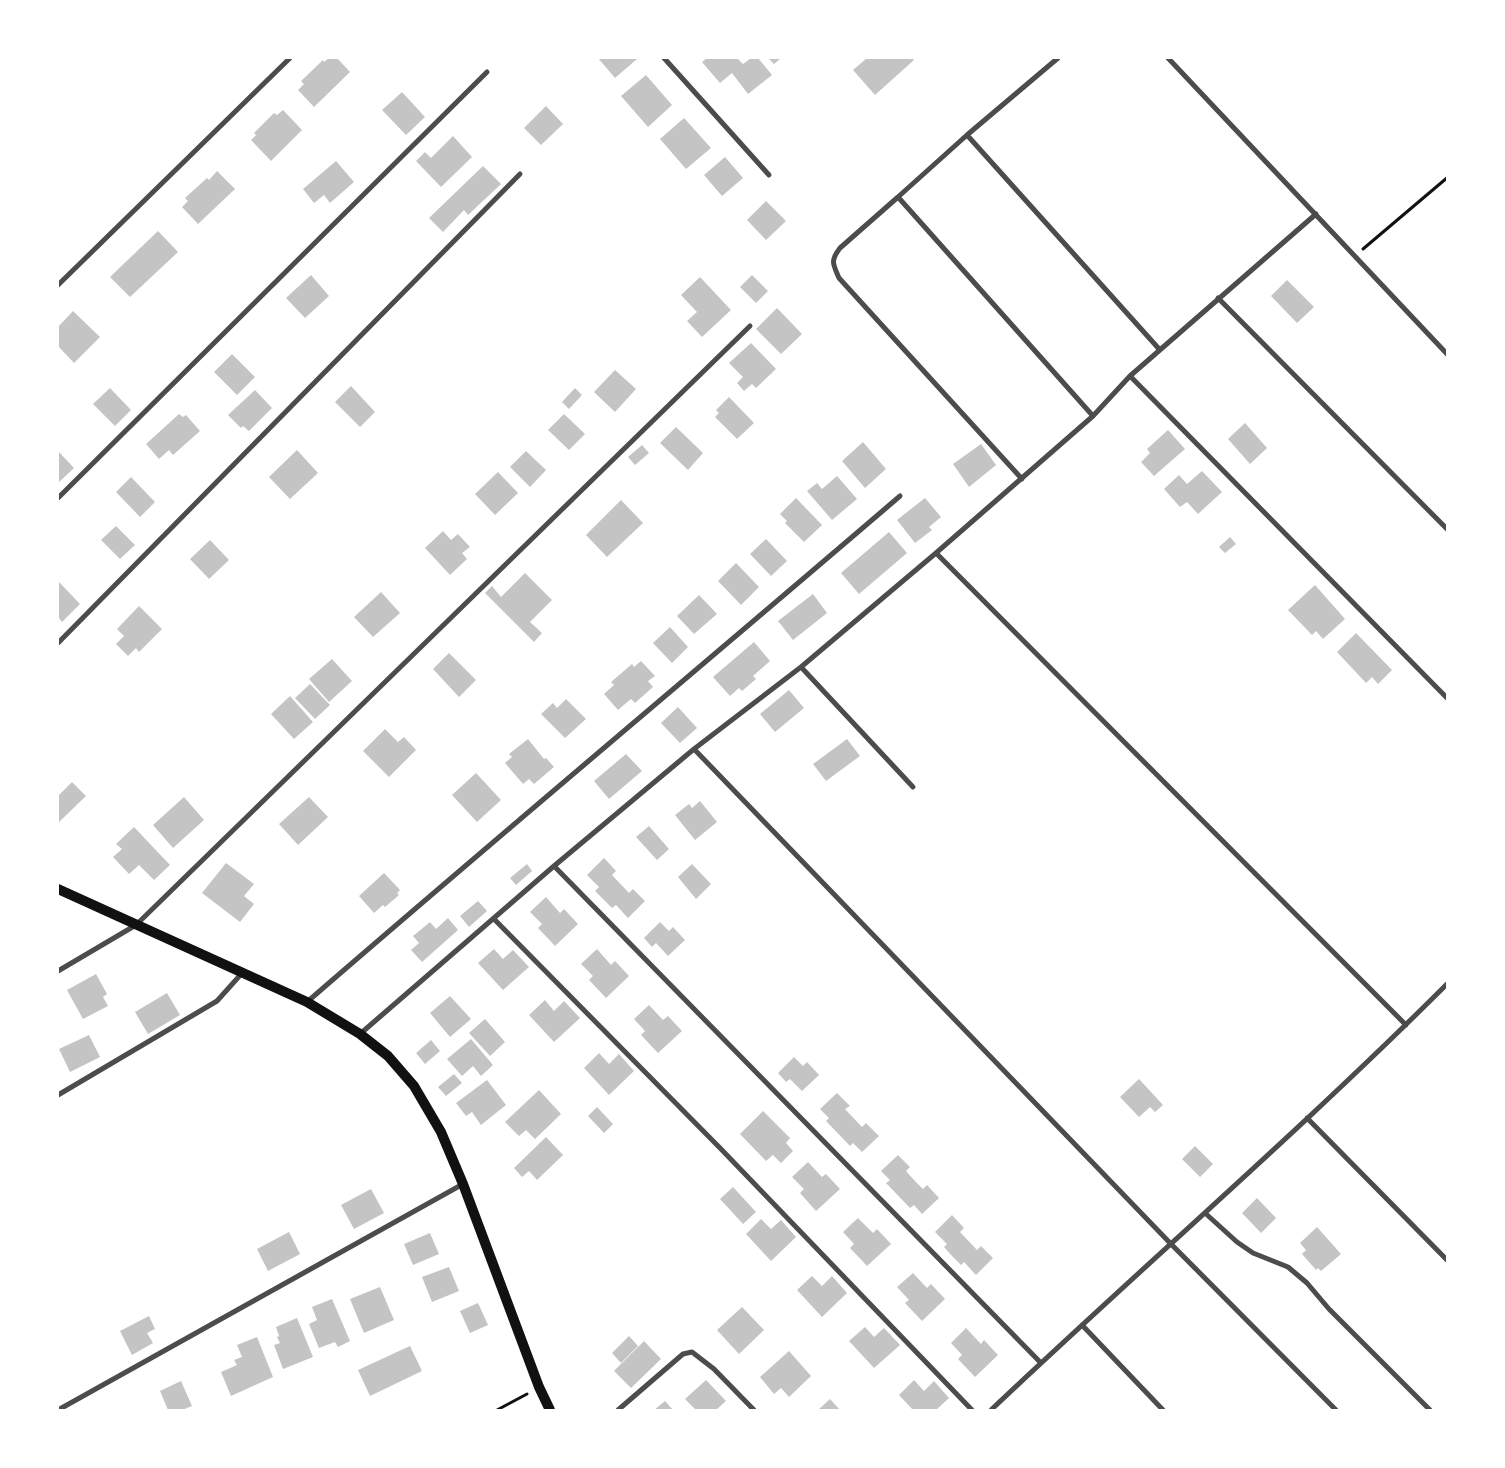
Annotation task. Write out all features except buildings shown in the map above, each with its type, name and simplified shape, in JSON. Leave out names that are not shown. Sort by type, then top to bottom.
[{"type":"main road","points":[[58,889],[307,1002],[360,1034],[388,1056],[414,1086],[441,1132],[463,1184],[539,1387],[550,1410]]},
{"type":"street","points":[[58,285],[290,58]]},
{"type":"street","points":[[664,58],[769,175]]},
{"type":"street","points":[[1022,479],[839,278],[833,266],[833,257],[840,248],[967,135],[1058,58]]},
{"type":"street","points":[[1168,58],[1448,354]]},
{"type":"street","points":[[58,498],[487,72]]},
{"type":"street","points":[[967,135],[1160,350]]},
{"type":"street","points":[[58,644],[520,174]]},
{"type":"street","points":[[898,197],[1093,416]]},
{"type":"street","points":[[360,1034],[554,866],[694,749],[801,667],[1022,479],[1093,416],[1130,376],[1316,214]]},
{"type":"street","points":[[1218,298],[1448,530]]},
{"type":"street","points":[[58,971],[136,925],[750,326]]},
{"type":"street","points":[[1130,376],[1448,698]]},
{"type":"street","points":[[307,1002],[490,843],[698,669],[900,496]]},
{"type":"street","points":[[936,552],[1406,1024]]},
{"type":"street","points":[[801,667],[913,787]]},
{"type":"street","points":[[694,749],[1171,1244],[1336,1410]]},
{"type":"street","points":[[554,866],[1041,1363]]},
{"type":"street","points":[[494,919],[720,1148],[972,1410]]},
{"type":"street","points":[[58,1095],[217,1001],[244,972]]},
{"type":"street","points":[[991,1410],[1307,1118],[1448,984]]},
{"type":"street","points":[[1307,1118],[1448,1261]]},
{"type":"street","points":[[58,1410],[463,1184]]},
{"type":"street","points":[[1205,1213],[1237,1242],[1253,1253],[1288,1267],[1307,1283],[1329,1309],[1430,1410]]},
{"type":"street","points":[[1082,1325],[1163,1410]]},
{"type":"street","points":[[618,1410],[683,1354],[692,1352],[714,1368],[754,1410]]},
{"type":"path","points":[[1355,255],[1448,177]]},
{"type":"path","points":[[497,1410],[539,1387]]}]
